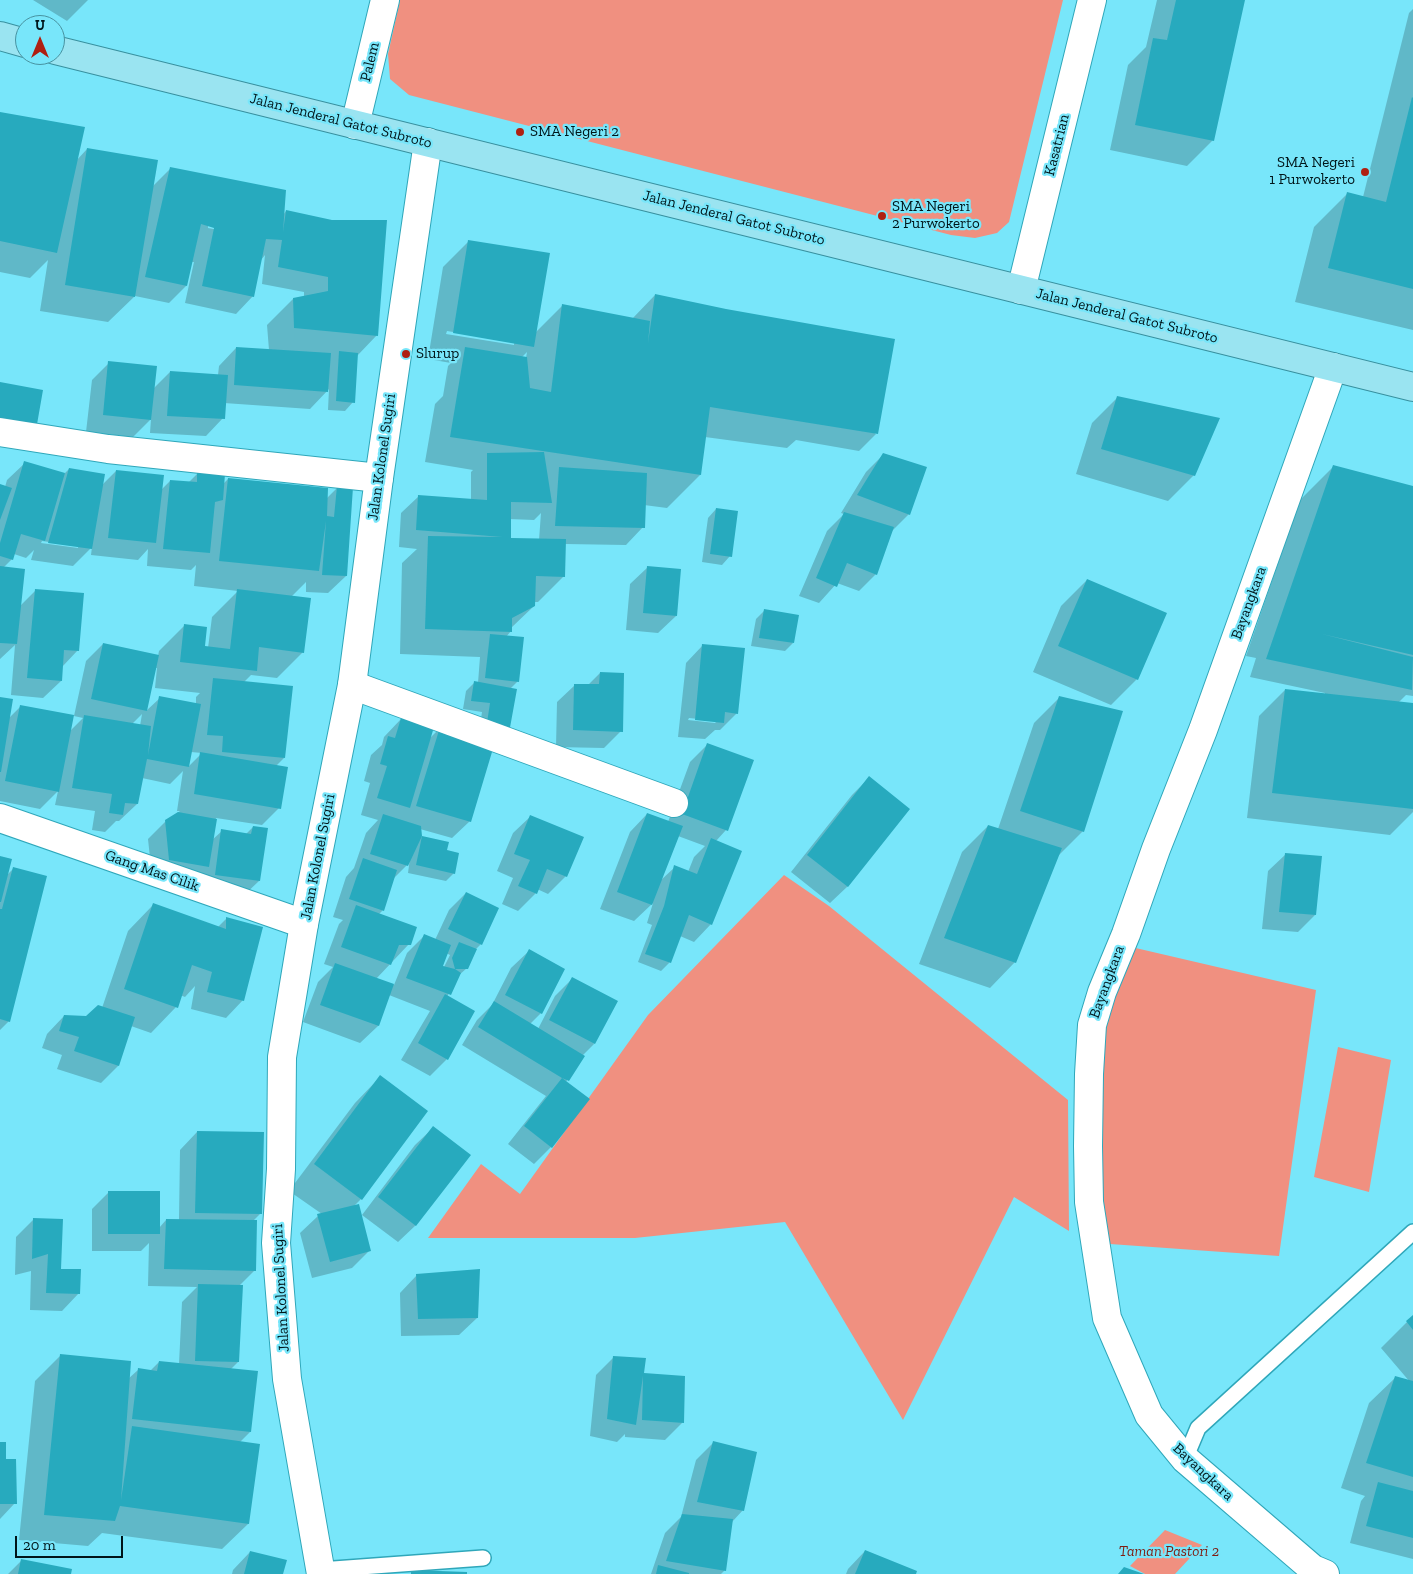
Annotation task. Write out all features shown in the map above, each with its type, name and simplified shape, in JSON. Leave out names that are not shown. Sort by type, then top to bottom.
[{"type":"main road","points":[[0,36],[15,40]]},
{"type":"main road","name":"Jalan Jenderal Gatot Subroto","points":[[65,52],[1413,387]]},
{"type":"street","name":"Palem","points":[[355,124],[385,0]]},
{"type":"street","name":"Kasatrian","points":[[1021,290],[1092,0]]},
{"type":"street","name":"Jalan Kolonel Sugiri","points":[[320,1572],[287,1379],[276,1243],[281,1169],[282,1058],[304,924],[352,685],[379,478],[428,142]]},
{"type":"street","name":"Bayangkara","points":[[1326,1574],[1313,1569],[1185,1459],[1149,1415],[1107,1318],[1089,1202],[1088,1092],[1092,1025],[1102,992],[1126,934],[1156,849],[1203,730],[1334,368]]},
{"type":"street","points":[[0,432],[108,449],[379,478]]},
{"type":"street","points":[[352,685],[674,803]]},
{"type":"street","name":"Gang Mas Cilik","points":[[0,818],[304,924]]},
{"type":"lane","points":[[1185,1459],[1198,1428],[1413,1232]]},
{"type":"lane","points":[[320,1572],[483,1558]]},
{"type":"green space","name":"SMA Negeri 2 Purwokerto","points":[[400,0],[1063,0],[1009,222],[997,233],[975,238],[951,235],[409,95],[390,79],[388,54]]},
{"type":"green space","points":[[784,875],[829,906],[1068,1100],[1069,1231],[1014,1197],[903,1420],[785,1222],[635,1238],[428,1238],[481,1164],[520,1194],[648,1015]]},
{"type":"green space","points":[[1127,946],[1316,990],[1279,1256],[1096,1243],[1103,970]]},
{"type":"green space","points":[[1338,1047],[1391,1060],[1369,1192],[1314,1177]]},
{"type":"green space","name":"Taman Pastori 2","points":[[1165,1530],[1202,1545],[1175,1574],[1145,1574],[1130,1566]]},
{"type":"building","points":[[1176,0],[1245,0],[1214,141],[1135,125],[1153,38],[1167,40]]},
{"type":"building","points":[[1412,97],[1413,289],[1328,268],[1347,192],[1386,202]]},
{"type":"building","points":[[0,112],[85,127],[57,253],[0,241]]},
{"type":"building","points":[[87,148],[158,160],[135,297],[65,285]]},
{"type":"building","points":[[170,167],[286,190],[283,232],[286,210],[332,220],[387,220],[378,336],[294,328],[293,298],[328,291],[328,277],[278,267],[282,240],[266,239],[254,297],[202,286],[214,228],[201,224],[187,286],[145,277]]},
{"type":"building","points":[[468,240],[550,253],[534,347],[453,333]]},
{"type":"building","points":[[655,294],[726,309],[895,339],[878,434],[710,407],[701,475],[450,437],[465,347],[527,357],[530,388],[551,392],[562,304],[650,321],[648,343]]},
{"type":"building","points":[[236,347],[331,353],[328,392],[234,385]]},
{"type":"building","points":[[339,351],[358,353],[355,403],[336,401]]},
{"type":"building","points":[[108,361],[157,366],[151,420],[103,415]]},
{"type":"building","points":[[170,371],[228,375],[225,419],[167,416]]},
{"type":"building","points":[[0,382],[43,390],[36,430],[0,424]]},
{"type":"building","points":[[1117,396],[1220,418],[1195,476],[1101,449]]},
{"type":"building","points":[[544,452],[552,503],[511,502],[511,538],[566,539],[565,577],[536,576],[535,606],[512,618],[512,632],[425,629],[428,536],[502,537],[416,530],[418,495],[487,500],[487,453]]},
{"type":"building","points":[[883,453],[927,467],[910,515],[857,495]]},
{"type":"building","points":[[24,461],[65,473],[45,541],[21,534],[13,560],[0,556],[0,543]]},
{"type":"building","points":[[1333,465],[1413,486],[1413,655],[1322,634],[1413,657],[1412,690],[1266,659]]},
{"type":"building","points":[[559,467],[647,473],[645,528],[555,526]]},
{"type":"building","points":[[69,468],[105,474],[92,549],[48,543]]},
{"type":"building","points":[[116,470],[164,475],[156,543],[108,538]]},
{"type":"building","points":[[197,471],[225,474],[223,500],[215,502],[210,553],[163,549],[170,480],[197,482]]},
{"type":"building","points":[[228,478],[328,488],[327,516],[334,517],[337,486],[353,487],[347,576],[322,575],[326,521],[319,571],[219,561]]},
{"type":"building","points":[[0,484],[12,488],[0,520]]},
{"type":"building","points":[[716,508],[738,511],[732,557],[710,554]]},
{"type":"building","points":[[844,512],[894,527],[877,575],[847,563],[837,587],[816,578]]},
{"type":"building","points":[[0,566],[25,569],[17,644],[0,643]]},
{"type":"building","points":[[647,566],[681,569],[677,616],[643,613]]},
{"type":"building","points":[[1087,579],[1167,613],[1138,680],[1058,646]]},
{"type":"building","points":[[35,589],[84,593],[79,651],[64,650],[62,681],[27,678]]},
{"type":"building","points":[[237,589],[311,598],[304,653],[259,647],[257,671],[180,662],[184,624],[207,627],[205,646],[230,649]]},
{"type":"building","points":[[764,609],[799,615],[794,643],[759,638]]},
{"type":"building","points":[[490,634],[524,637],[519,682],[485,678]]},
{"type":"building","points":[[103,643],[159,655],[147,711],[91,699]]},
{"type":"building","points":[[702,644],[745,648],[738,714],[725,712],[724,723],[695,720]]},
{"type":"building","points":[[600,672],[624,673],[623,732],[573,730],[574,684],[599,684]]},
{"type":"building","points":[[213,678],[293,686],[285,758],[222,752],[223,736],[207,735]]},
{"type":"building","points":[[474,681],[517,689],[509,733],[486,729],[490,703],[471,701]]},
{"type":"building","points":[[1285,689],[1413,703],[1413,809],[1272,793]]},
{"type":"building","points":[[159,696],[201,704],[189,767],[147,759],[138,804],[125,803],[123,815],[109,813],[112,794],[72,788],[84,715],[151,726],[148,755]]},
{"type":"building","points":[[1059,696],[1123,711],[1084,832],[1020,811]]},
{"type":"building","points":[[0,697],[13,699],[1,772],[0,772]]},
{"type":"building","points":[[20,705],[74,715],[59,792],[5,781]]},
{"type":"building","points":[[401,718],[434,727],[410,808],[377,798],[387,766],[380,764],[388,736],[395,738]]},
{"type":"building","points":[[440,727],[495,742],[471,822],[416,806]]},
{"type":"building","points":[[707,743],[754,760],[728,831],[682,814]]},
{"type":"building","points":[[200,752],[288,767],[281,809],[194,794]]},
{"type":"building","points":[[869,776],[910,809],[848,887],[807,855]]},
{"type":"building","points":[[178,812],[217,819],[209,867],[169,860],[165,820]]},
{"type":"building","points":[[647,813],[683,826],[652,905],[617,892]]},
{"type":"building","points":[[383,814],[421,826],[422,836],[408,866],[370,854]]},
{"type":"building","points":[[530,815],[584,837],[567,877],[547,869],[537,894],[518,886],[530,860],[514,854]]},
{"type":"building","points":[[988,825],[1062,848],[1016,963],[944,938]]},
{"type":"building","points":[[253,826],[268,828],[260,881],[215,875],[221,829],[251,834]]},
{"type":"building","points":[[422,836],[449,842],[447,850],[459,853],[455,874],[416,865]]},
{"type":"building","points":[[711,838],[742,851],[712,925],[689,915],[671,963],[645,954],[664,906],[674,865],[697,874]]},
{"type":"building","points":[[1285,853],[1322,856],[1316,915],[1279,912]]},
{"type":"building","points":[[0,856],[12,859],[1,902],[0,902]]},
{"type":"building","points":[[363,858],[397,870],[384,911],[349,899]]},
{"type":"building","points":[[13,867],[47,876],[10,1022],[0,1019],[0,909],[2,909]]},
{"type":"building","points":[[466,892],[499,908],[482,945],[448,929]]},
{"type":"building","points":[[153,903],[226,929],[226,917],[263,927],[244,1001],[207,992],[212,972],[192,965],[178,1008],[124,989]]},
{"type":"building","points":[[356,905],[417,927],[411,945],[399,945],[391,965],[341,947]]},
{"type":"building","points":[[424,934],[451,945],[443,966],[455,969],[461,973],[451,995],[406,978]]},
{"type":"building","points":[[459,942],[477,949],[468,969],[455,969],[452,958]]},
{"type":"building","points":[[529,949],[565,969],[542,1014],[505,995]]},
{"type":"building","points":[[335,963],[394,984],[379,1026],[320,1005]]},
{"type":"building","points":[[572,977],[618,1001],[595,1044],[549,1020]]},
{"type":"building","points":[[445,994],[475,1011],[448,1060],[418,1043]]},
{"type":"building","points":[[494,1001],[585,1056],[569,1081],[478,1027]]},
{"type":"building","points":[[98,1005],[135,1017],[119,1066],[74,1051],[79,1037],[59,1031],[64,1015],[86,1016]]},
{"type":"building","points":[[380,1075],[428,1111],[362,1200],[314,1164]]},
{"type":"building","points":[[562,1078],[590,1099],[552,1148],[524,1126]]},
{"type":"building","points":[[433,1126],[471,1155],[416,1226],[378,1197]]},
{"type":"building","points":[[197,1131],[264,1132],[262,1214],[195,1213]]},
{"type":"building","points":[[108,1191],[160,1191],[160,1234],[108,1234]]},
{"type":"building","points":[[359,1204],[371,1251],[330,1262],[317,1214]]},
{"type":"building","points":[[33,1218],[63,1219],[61,1269],[81,1269],[80,1294],[46,1293],[48,1254],[32,1259]]},
{"type":"building","points":[[166,1219],[257,1220],[256,1271],[164,1269]]},
{"type":"building","points":[[480,1269],[478,1318],[418,1319],[416,1274]]},
{"type":"building","points":[[198,1284],[243,1285],[239,1362],[195,1361]]},
{"type":"building","points":[[1413,1315],[1413,1330],[1406,1321]]},
{"type":"building","points":[[60,1354],[131,1361],[121,1500],[132,1426],[260,1444],[249,1524],[120,1506],[115,1521],[44,1515]]},
{"type":"building","points":[[613,1356],[646,1358],[644,1373],[685,1376],[684,1423],[642,1420],[643,1376],[636,1425],[607,1419]]},
{"type":"building","points":[[159,1361],[258,1371],[251,1432],[132,1419],[138,1368],[157,1371]]},
{"type":"building","points":[[1395,1376],[1413,1381],[1413,1477],[1366,1463]]},
{"type":"building","points":[[713,1441],[757,1452],[744,1511],[697,1502]]},
{"type":"building","points":[[0,1442],[6,1442],[6,1459],[16,1459],[17,1504],[0,1504]]},
{"type":"building","points":[[1378,1482],[1413,1491],[1413,1538],[1366,1526]]},
{"type":"building","points":[[682,1514],[733,1519],[726,1571],[666,1561]]},
{"type":"building","points":[[865,1550],[917,1571],[916,1574],[855,1574]]},
{"type":"building","points":[[250,1551],[287,1560],[283,1574],[244,1574]]},
{"type":"building","points":[[21,1559],[72,1569],[71,1574],[18,1574]]},
{"type":"building","points":[[658,1565],[689,1573],[689,1574],[656,1574]]},
{"type":"building","points":[[1124,1567],[1144,1574],[1118,1574]]},
{"type":"building","points":[[411,1570],[467,1572],[467,1574],[411,1574]]},
{"type":"place","name":"SMA Negeri 2","points":[[520,132]]},
{"type":"place","name":"SMA Negeri 1 Purwokerto","points":[[1365,172]]},
{"type":"place","name":"SMA Negeri 2 Purwokerto","points":[[882,216]]},
{"type":"place","name":"Slurup","points":[[406,354]]}]
